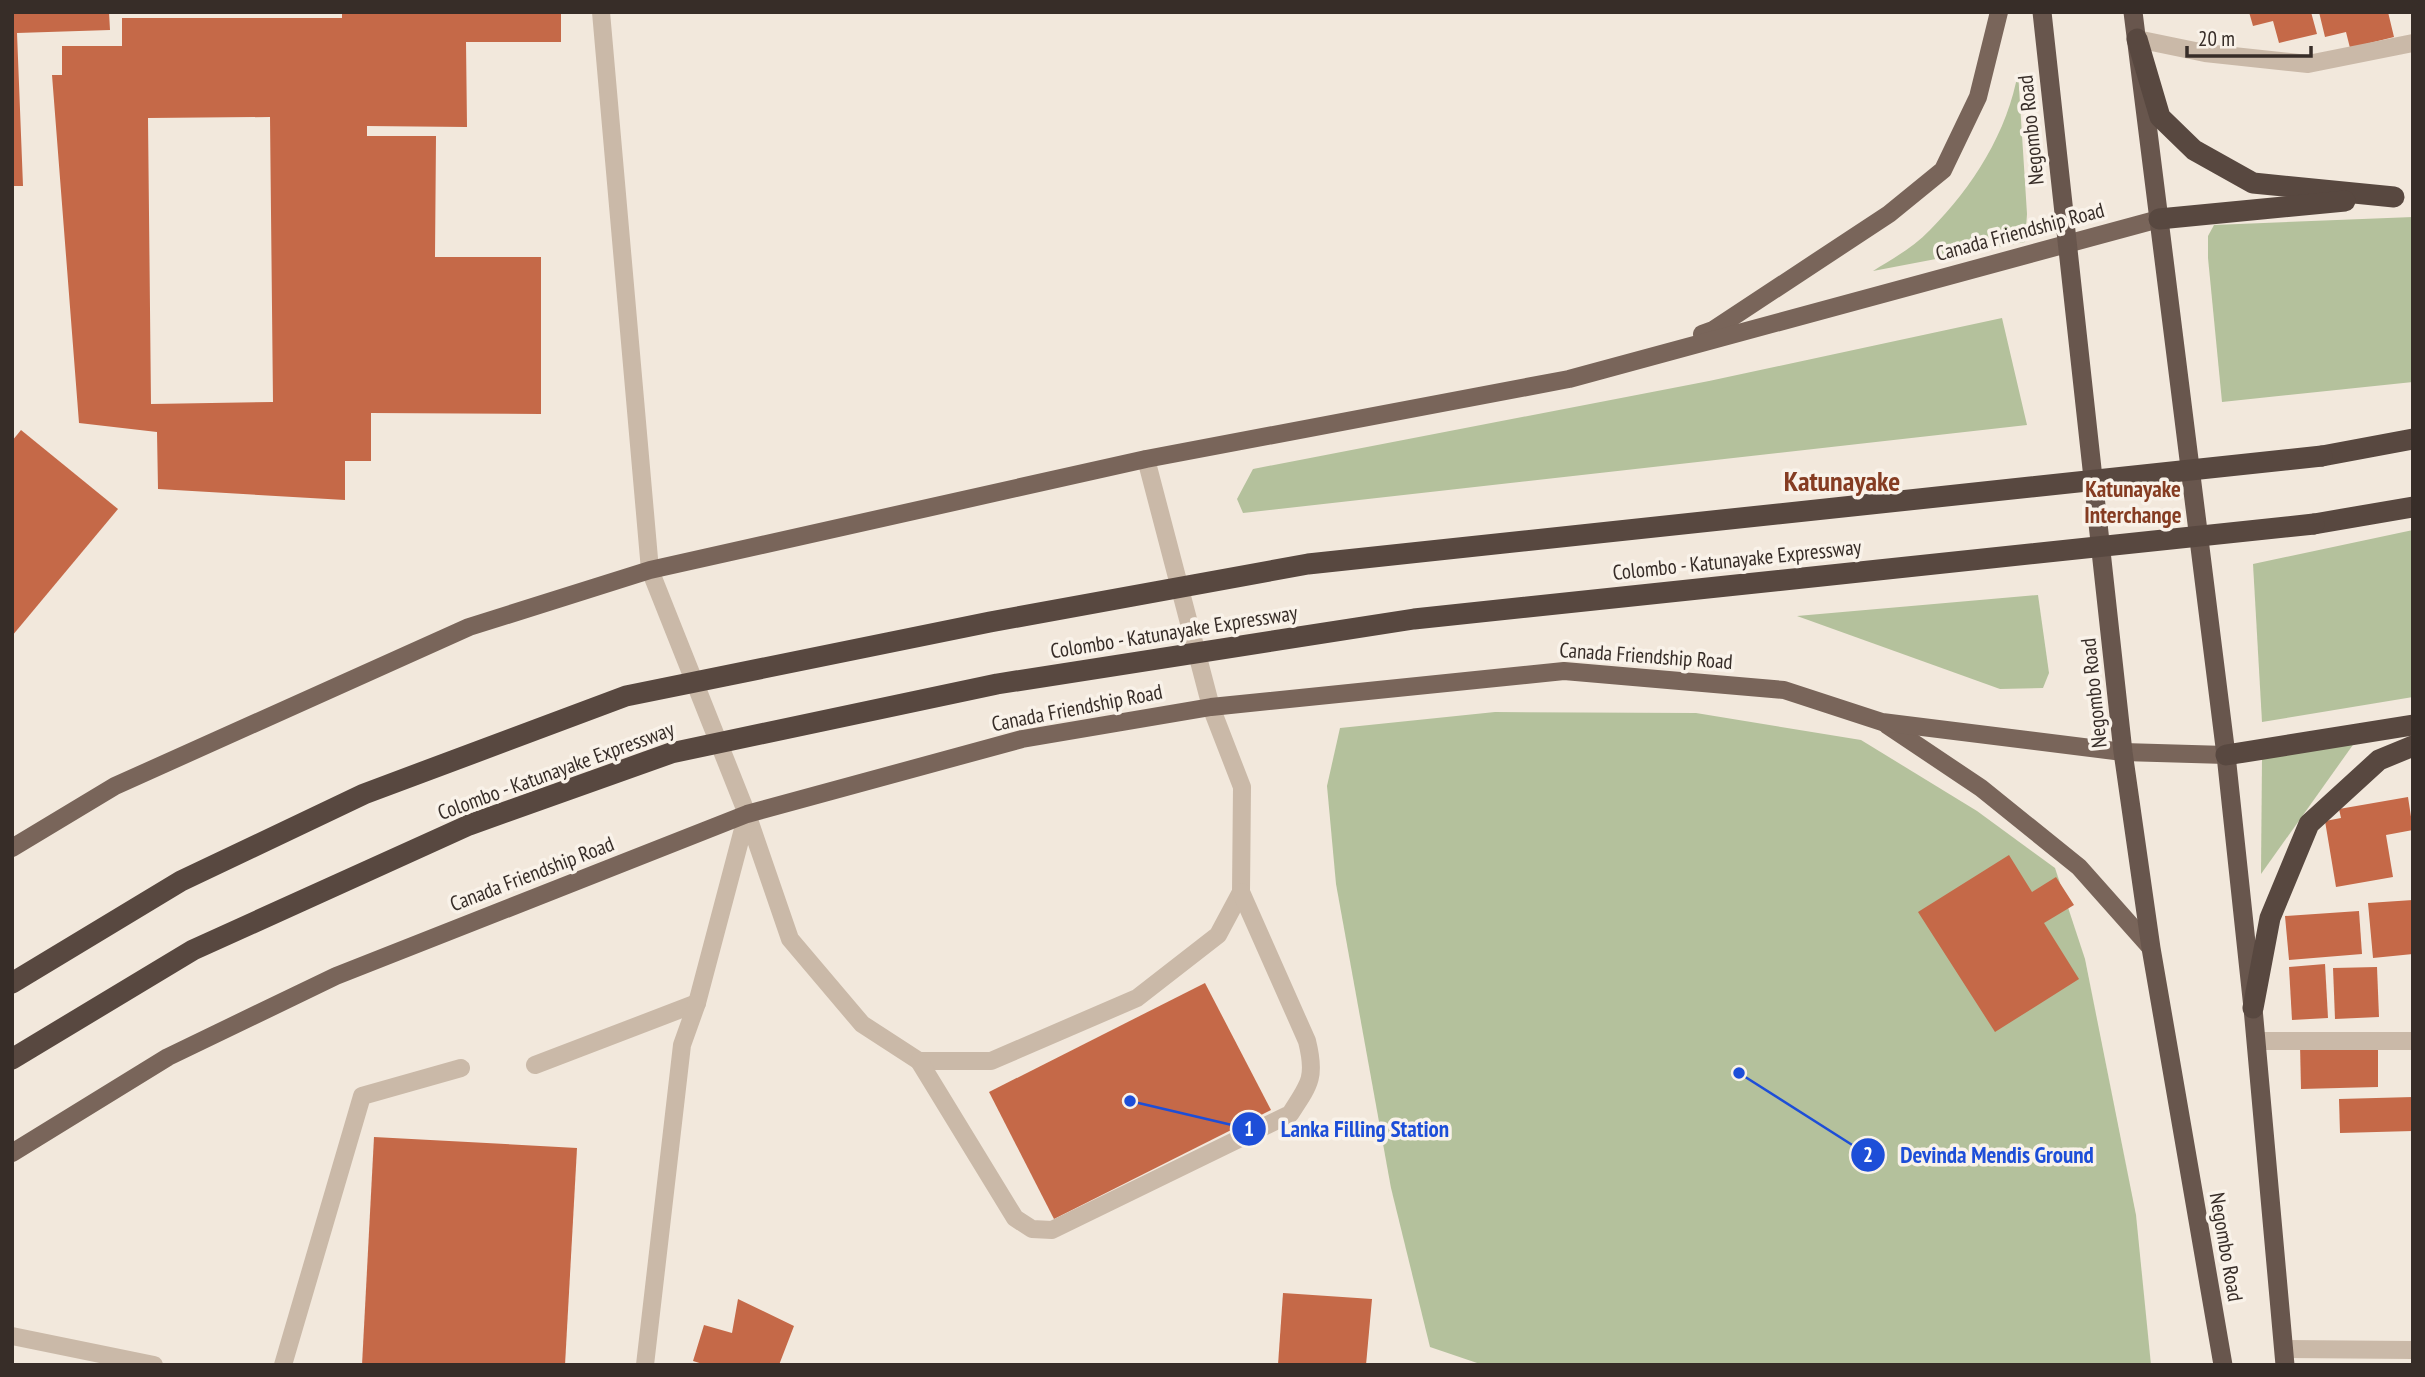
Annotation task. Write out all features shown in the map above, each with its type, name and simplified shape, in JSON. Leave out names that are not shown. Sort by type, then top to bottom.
[{"type":"highway","name":"Negombo Road","points":[[2042,12],[2123,752],[2151,948],[2223,1365]]},
{"type":"highway","name":"Negombo Road","points":[[2133,12],[2226,755],[2253,1008],[2285,1357]]},
{"type":"highway","points":[[2137,39],[2160,117],[2194,150],[2253,183],[2403,196]]},
{"type":"highway","points":[[2159,219],[2403,196]]},
{"type":"highway","name":"Colombo - Katunayake Expressway","points":[[12,983],[181,881],[364,794],[626,696],[990,622],[1308,564],[2322,456],[2413,439]]},
{"type":"highway","name":"Colombo - Katunayake Expressway","points":[[12,1059],[193,950],[469,825],[671,753],[997,684],[1414,619],[2314,523],[2413,508]]},
{"type":"highway","points":[[2226,755],[2413,725]]},
{"type":"highway","points":[[2253,1008],[2270,918],[2309,824],[2379,760],[2413,746]]},
{"type":"main road","points":[[1569,379],[1713,330],[1889,214],[1943,170],[1978,97],[1999,12]]},
{"type":"main road","name":"Canada Friendship Road","points":[[12,848],[115,786],[469,627],[650,570],[1146,459],[1569,379],[2066,242],[2159,219]]},
{"type":"main road","name":"Canada Friendship Road","points":[[12,1153],[168,1057],[336,976],[747,814],[1022,739],[1211,707],[1564,671],[1784,690],[1882,722],[2123,752],[2226,755]]},
{"type":"main road","points":[[1882,722],[1981,788],[2079,867],[2151,948]]},
{"type":"street","points":[[601,12],[650,570],[747,814],[790,939],[862,1024],[919,1061],[1015,1218],[1032,1229],[1052,1230],[1290,1114],[1311,1083],[1313,1064],[1307,1041],[1241,892],[1242,788],[1211,707],[1146,459]]},
{"type":"street","points":[[2137,39],[2205,53],[2308,64],[2413,43]]},
{"type":"street","points":[[645,1365],[682,1045],[697,1003],[747,814]]},
{"type":"street","points":[[919,1061],[991,1061],[1137,998],[1218,935],[1241,892]]},
{"type":"street","points":[[536,1065],[697,1003]]},
{"type":"street","points":[[2256,1041],[2413,1041]]},
{"type":"street","points":[[283,1365],[362,1096],[461,1068]]},
{"type":"street","points":[[12,1336],[154,1365]]},
{"type":"street","points":[[2285,1357],[2413,1350]]},
{"type":"green space","points":[[2018,72],[2027,214],[2025,242],[1873,271],[1924,236],[1974,177],[2006,116]]},
{"type":"green space","points":[[2413,217],[2413,382],[2222,402],[2208,258],[2208,236],[2214,225]]},
{"type":"green space","points":[[2002,318],[2027,425],[1243,513],[1237,499],[1253,469],[1709,381]]},
{"type":"green space","points":[[2413,530],[2413,697],[2262,722],[2253,564]]},
{"type":"green space","points":[[2038,595],[2049,673],[2043,688],[2000,689],[1797,616]]},
{"type":"green space","points":[[1495,712],[1696,713],[1861,740],[1977,811],[2055,868],[2085,959],[2136,1215],[2151,1365],[1483,1365],[1430,1347],[1391,1188],[1336,884],[1327,786],[1340,728]]},
{"type":"green space","points":[[2355,742],[2261,874],[2262,759]]},
{"type":"building","points":[[12,12],[109,12],[110,30],[17,33],[23,186],[12,186]]},
{"type":"building","points":[[342,12],[561,12],[561,42],[466,42],[467,127],[367,126],[367,136],[436,136],[435,257],[541,257],[541,414],[371,413],[371,461],[345,461],[345,500],[158,489],[157,432],[79,423],[52,75],[62,75],[62,46],[122,46],[122,18],[342,18]],"holes":[[[270,117],[273,402],[151,404],[148,118]]]},
{"type":"building","points":[[2249,12],[2311,12],[2317,34],[2279,43],[2273,21],[2253,26]]},
{"type":"building","points":[[2319,12],[2388,12],[2394,37],[2350,48],[2346,32],[2325,37]]},
{"type":"building","points":[[21,430],[118,509],[12,636],[12,441]]},
{"type":"building","points":[[2408,797],[2413,830],[2386,835],[2393,877],[2336,887],[2325,821],[2341,818],[2339,809]]},
{"type":"building","points":[[2009,855],[2032,892],[2056,877],[2074,905],[2044,923],[2079,979],[1995,1032],[1918,912]]},
{"type":"building","points":[[2413,900],[2413,954],[2373,958],[2368,903]]},
{"type":"building","points":[[2359,911],[2362,954],[2289,960],[2285,916]]},
{"type":"building","points":[[2325,964],[2328,1018],[2292,1020],[2289,967]]},
{"type":"building","points":[[2377,967],[2379,1017],[2335,1019],[2333,968]]},
{"type":"building","points":[[1205,983],[1271,1110],[1054,1219],[989,1092]]},
{"type":"building","points":[[2378,1042],[2378,1087],[2301,1089],[2300,1044]]},
{"type":"building","points":[[2413,1097],[2413,1131],[2340,1133],[2339,1099]]},
{"type":"building","points":[[374,1137],[577,1148],[565,1365],[362,1365]]},
{"type":"building","points":[[1283,1293],[1372,1299],[1366,1365],[1278,1365]]},
{"type":"building","points":[[738,1299],[794,1326],[779,1365],[706,1365],[693,1361],[704,1325],[732,1333]]},
{"type":"place","name":"Devinda Mendis Ground","points":[[1739,1073]]},
{"type":"place","name":"Lanka Filling Station","points":[[1130,1101]]},
{"type":"district","name":"Katunayake","points":[[1842,481]]},
{"type":"district","name":"Katunayake Interchange","points":[[2133,502]]}]
